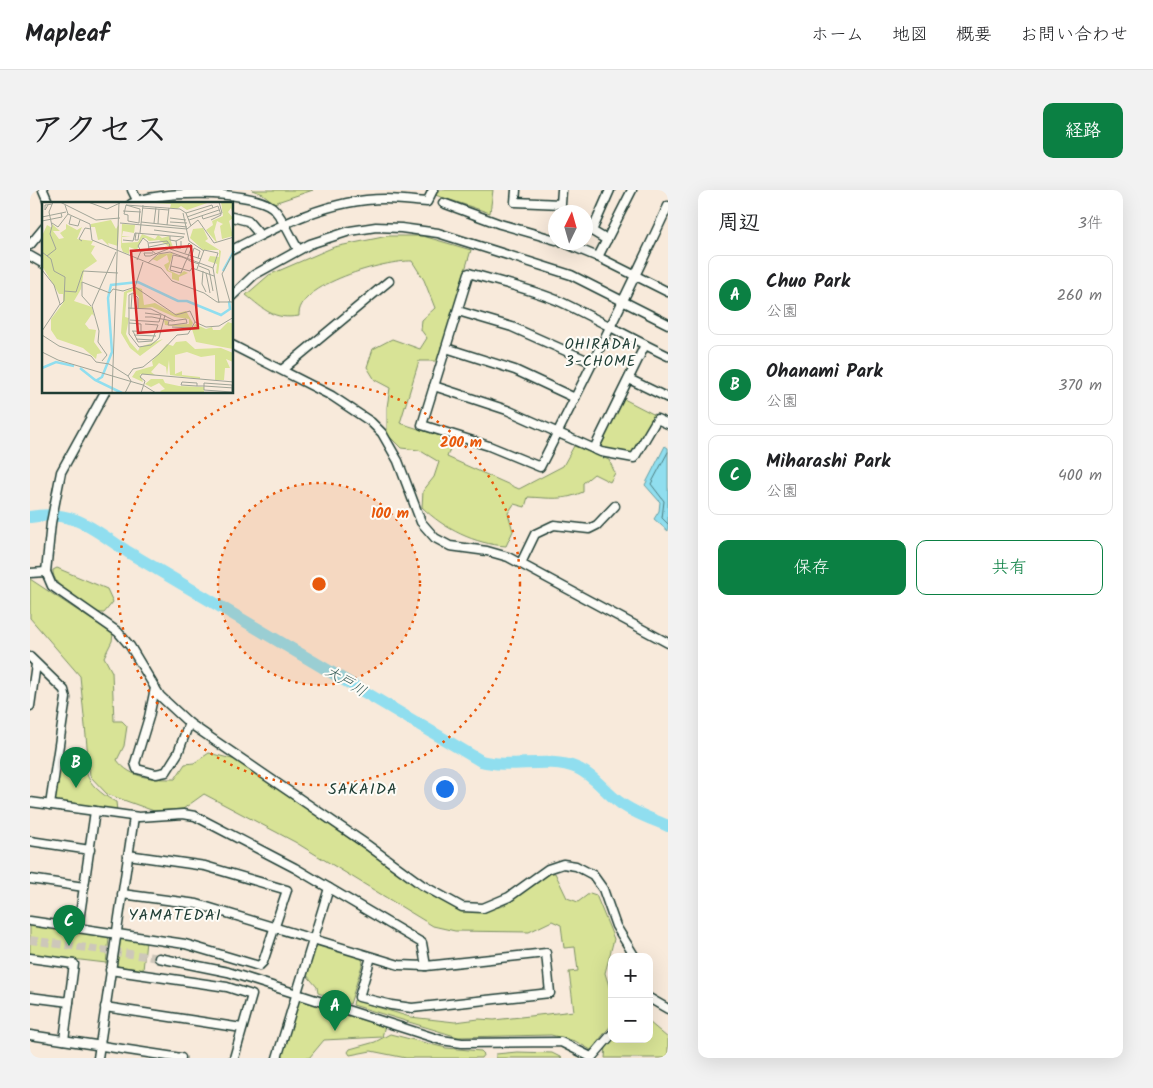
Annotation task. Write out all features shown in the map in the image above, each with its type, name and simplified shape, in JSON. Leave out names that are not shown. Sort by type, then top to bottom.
[{"type":"street","points":[[43,190],[48,202]]},
{"type":"street","points":[[132,190],[134,202],[160,194],[228,190],[261,199],[272,207],[298,249]]},
{"type":"street","points":[[234,249],[283,224],[320,210],[347,203],[384,199],[427,202],[433,190]]},
{"type":"street","points":[[516,190],[516,202],[560,204],[562,190]]},
{"type":"street","points":[[607,240],[592,231],[610,190]]},
{"type":"street","points":[[598,257],[632,190]]},
{"type":"street","points":[[443,203],[500,224],[548,238]]},
{"type":"street","points":[[668,206],[609,327],[593,363],[540,468],[488,446],[422,425],[468,273],[559,302],[609,327],[645,345],[668,356]]},
{"type":"street","points":[[234,218],[248,221],[260,235]]},
{"type":"street","points":[[234,294],[254,275],[298,249],[350,230],[401,228],[438,233],[572,275],[668,324]]},
{"type":"street","points":[[30,245],[42,230]]},
{"type":"street","points":[[581,250],[667,290]]},
{"type":"street","points":[[30,256],[42,263]]},
{"type":"street","points":[[283,369],[389,281]]},
{"type":"street","points":[[458,311],[512,327],[593,363]]},
{"type":"street","points":[[594,449],[645,345]]},
{"type":"street","points":[[234,346],[283,369],[358,412],[382,433],[398,461],[421,522],[431,534],[450,546],[487,551],[521,563],[668,643]]},
{"type":"street","points":[[446,348],[515,370],[575,398]]},
{"type":"street","points":[[629,379],[668,398]]},
{"type":"street","points":[[434,386],[507,410],[594,449],[634,458],[657,419],[668,424]]},
{"type":"street","points":[[104,394],[61,472],[51,523],[46,572],[52,586],[118,632],[130,646],[154,688],[170,707],[189,723],[366,844],[422,885],[462,907],[482,908],[509,898],[548,868],[563,864],[576,866],[593,875],[603,889],[616,926],[633,953]]},
{"type":"street","points":[[521,563],[535,534],[554,524],[589,529],[597,525],[614,506]]},
{"type":"street","points":[[30,573],[46,572]]},
{"type":"street","points":[[30,657],[64,690],[66,698],[50,805]]},
{"type":"street","points":[[30,706],[36,664]]},
{"type":"street","points":[[154,688],[149,717],[135,763],[138,769],[156,774],[166,772],[178,753],[189,723]]},
{"type":"street","points":[[30,802],[134,817],[183,814],[195,816],[329,888],[422,943],[426,966]]},
{"type":"street","points":[[78,928],[95,812]]},
{"type":"street","points":[[98,1058],[134,817]]},
{"type":"street","points":[[30,841],[90,850]]},
{"type":"street","points":[[30,921],[185,944],[259,966],[263,962],[287,890],[205,866],[128,856]]},
{"type":"street","points":[[30,879],[84,887]]},
{"type":"street","points":[[277,1058],[329,888]]},
{"type":"street","points":[[122,894],[197,904],[399,965],[426,966],[546,953],[550,993],[412,1008],[391,1005],[359,997],[371,957]]},
{"type":"street","points":[[30,958],[74,964],[64,1040]]},
{"type":"street","points":[[159,958],[228,972],[441,1040],[462,1043],[561,1042],[591,1058],[608,1039]]},
{"type":"street","points":[[110,970],[227,987],[252,994],[234,1058]]},
{"type":"street","points":[[30,997],[69,1002]]},
{"type":"street","points":[[653,1000],[668,1009]]},
{"type":"street","points":[[105,1007],[242,1028]]},
{"type":"street","points":[[30,1035],[181,1058]]},
{"type":"green space","points":[[252,190],[313,190],[274,203],[263,194]]},
{"type":"green space","points":[[437,190],[493,190],[490,213],[435,195]]},
{"type":"green space","points":[[388,236],[423,236],[471,250],[438,361],[419,361],[400,423],[453,440],[447,457],[519,489],[563,466],[574,446],[609,460],[615,473],[610,482],[594,474],[583,483],[583,492],[576,495],[556,498],[528,497],[525,507],[514,504],[508,513],[513,531],[506,546],[494,545],[461,534],[440,522],[422,507],[423,491],[434,477],[439,462],[419,450],[401,448],[387,434],[387,407],[390,388],[375,380],[367,367],[373,349],[392,339],[420,349],[427,338],[421,330],[422,320],[435,308],[424,280],[412,261],[364,270],[327,284],[312,294],[302,304],[299,316],[282,317],[270,313],[246,295],[269,275],[334,247]]},
{"type":"green space","points":[[622,398],[655,415],[634,453],[602,448],[599,443]]},
{"type":"green space","points":[[57,568],[107,589],[113,602],[104,613],[89,609],[72,598],[58,584],[53,570]]},
{"type":"green space","points":[[30,579],[113,634],[112,641],[104,657],[112,672],[114,721],[122,721],[127,726],[124,746],[117,760],[129,771],[143,777],[175,779],[185,764],[194,763],[209,753],[236,760],[425,891],[462,911],[482,911],[503,906],[551,873],[555,873],[567,898],[578,902],[590,893],[596,895],[614,939],[610,953],[608,953],[605,973],[608,983],[608,1029],[591,1050],[575,1041],[551,1035],[458,1037],[353,1005],[354,1000],[410,1017],[455,1022],[479,1019],[494,1020],[574,1011],[569,972],[578,971],[575,947],[564,948],[561,925],[552,921],[529,932],[455,931],[433,926],[295,842],[204,794],[183,809],[154,811],[107,794],[90,776],[80,676],[30,618]]},
{"type":"green space","points":[[60,753],[84,757],[90,781],[100,792],[116,802],[117,811],[54,802]]},
{"type":"green space","points":[[30,924],[106,936],[109,939],[106,963],[30,954]]},
{"type":"green space","points":[[118,939],[146,941],[143,970],[117,966],[115,964]]},
{"type":"green space","points":[[317,944],[361,957],[363,962],[350,1004],[318,993],[317,987],[305,973],[313,948]]},
{"type":"green space","points":[[304,1000],[385,1025],[382,1037],[324,1040],[309,1058],[280,1058],[295,1003]]},
{"type":"green space","points":[[653,1025],[668,1038],[668,1058],[605,1058],[606,1046],[609,1043],[653,1043]]},
{"type":"green space","points":[[390,1034],[446,1048],[481,1051],[484,1054],[481,1058],[406,1058],[371,1051],[350,1055],[348,1052],[350,1049],[375,1042]]},
{"type":"green space","points":[[517,1052],[552,1053],[562,1058],[496,1058],[496,1054]]},
{"type":"water","points":[[665,446],[668,448],[668,531],[654,519],[659,511],[660,502],[645,485]]},
{"type":"waterway","name":"大戸川","points":[[30,517],[59,516],[71,518],[82,523],[481,761],[505,764],[554,763],[577,768],[594,779],[624,806],[668,826]]},
{"type":"tunnel","points":[[30,940],[159,958]]},
{"type":"place","name":"Ohanami Park","points":[[76,788]]},
{"type":"place","name":"Miharashi Park","points":[[69,946]]},
{"type":"place","name":"Chuo Park","points":[[335,1031]]},
{"type":"district","name":"OHIRADAI 3-CHOME","points":[[601,352]]},
{"type":"district","name":"SAKAIDA","points":[[363,788]]},
{"type":"district","name":"YAMATEDAI","points":[[175,914]]}]
